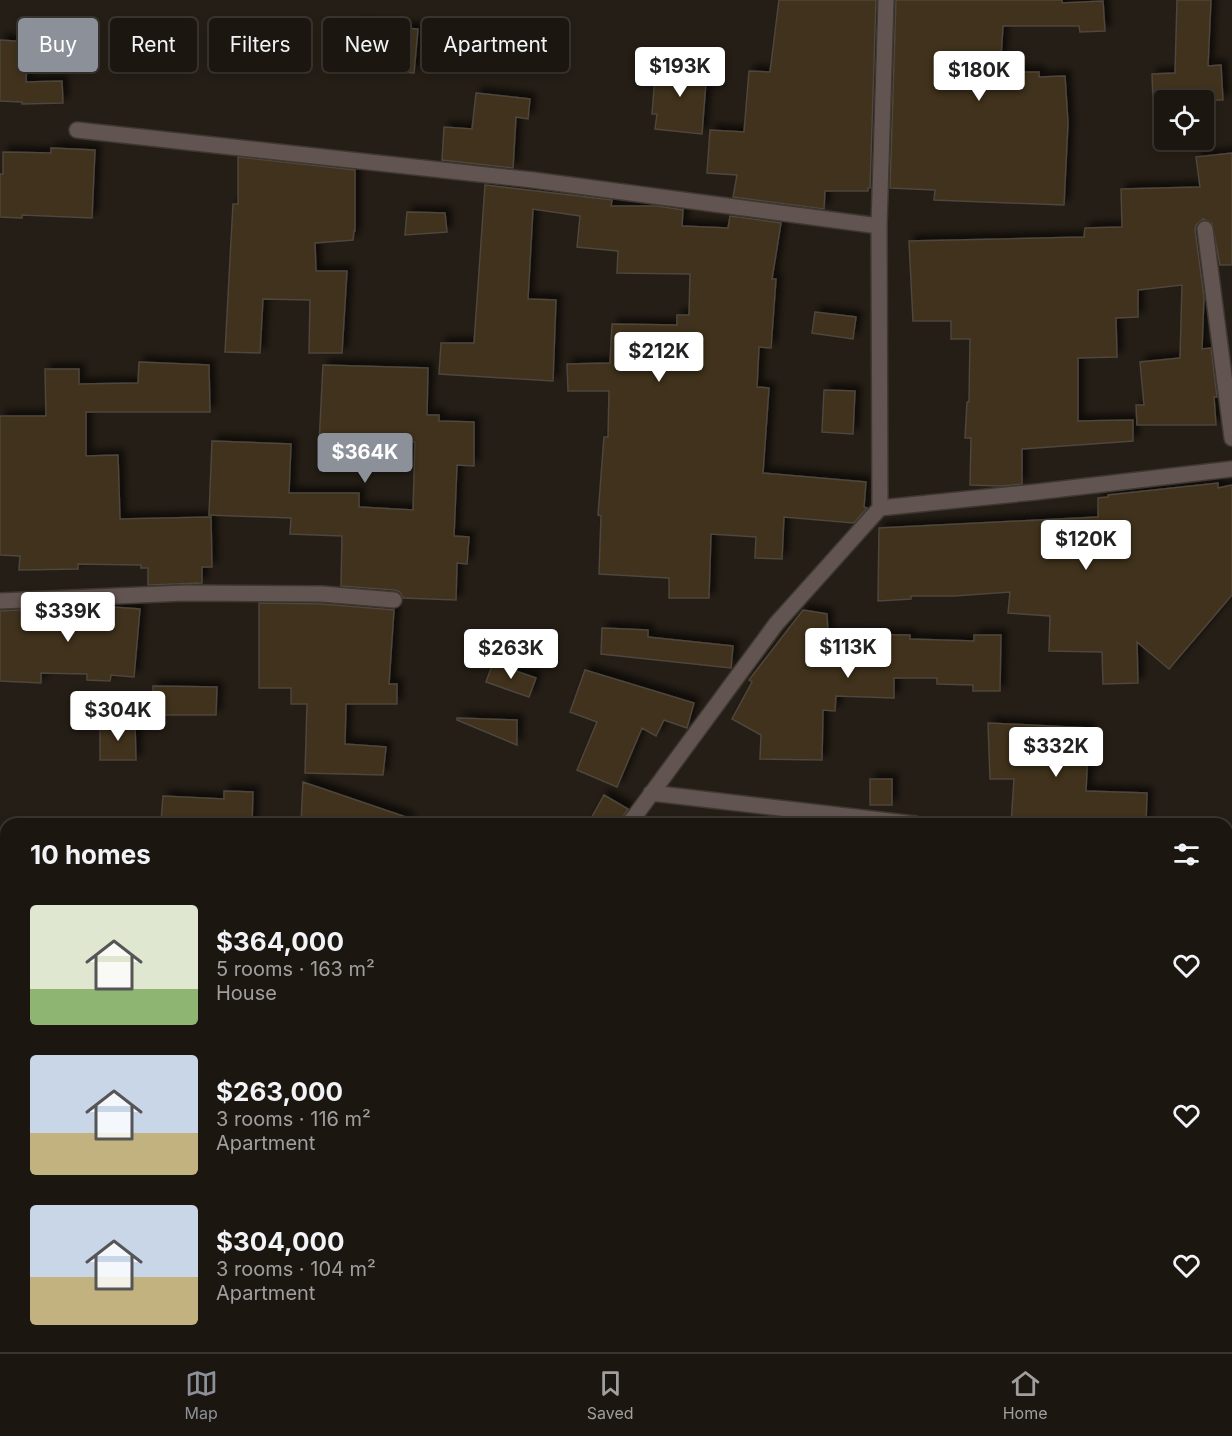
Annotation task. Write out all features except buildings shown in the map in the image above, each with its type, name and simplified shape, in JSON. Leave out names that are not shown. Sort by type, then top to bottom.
[{"type":"street","points":[[633,818],[776,624],[880,508],[879,226],[886,0]]},
{"type":"street","points":[[77,130],[533,180],[879,226]]},
{"type":"street","points":[[1205,229],[1232,438]]},
{"type":"street","points":[[880,508],[1232,470]]},
{"type":"street","points":[[0,601],[185,593],[322,594],[394,600]]},
{"type":"street","points":[[651,794],[862,818]]}]
